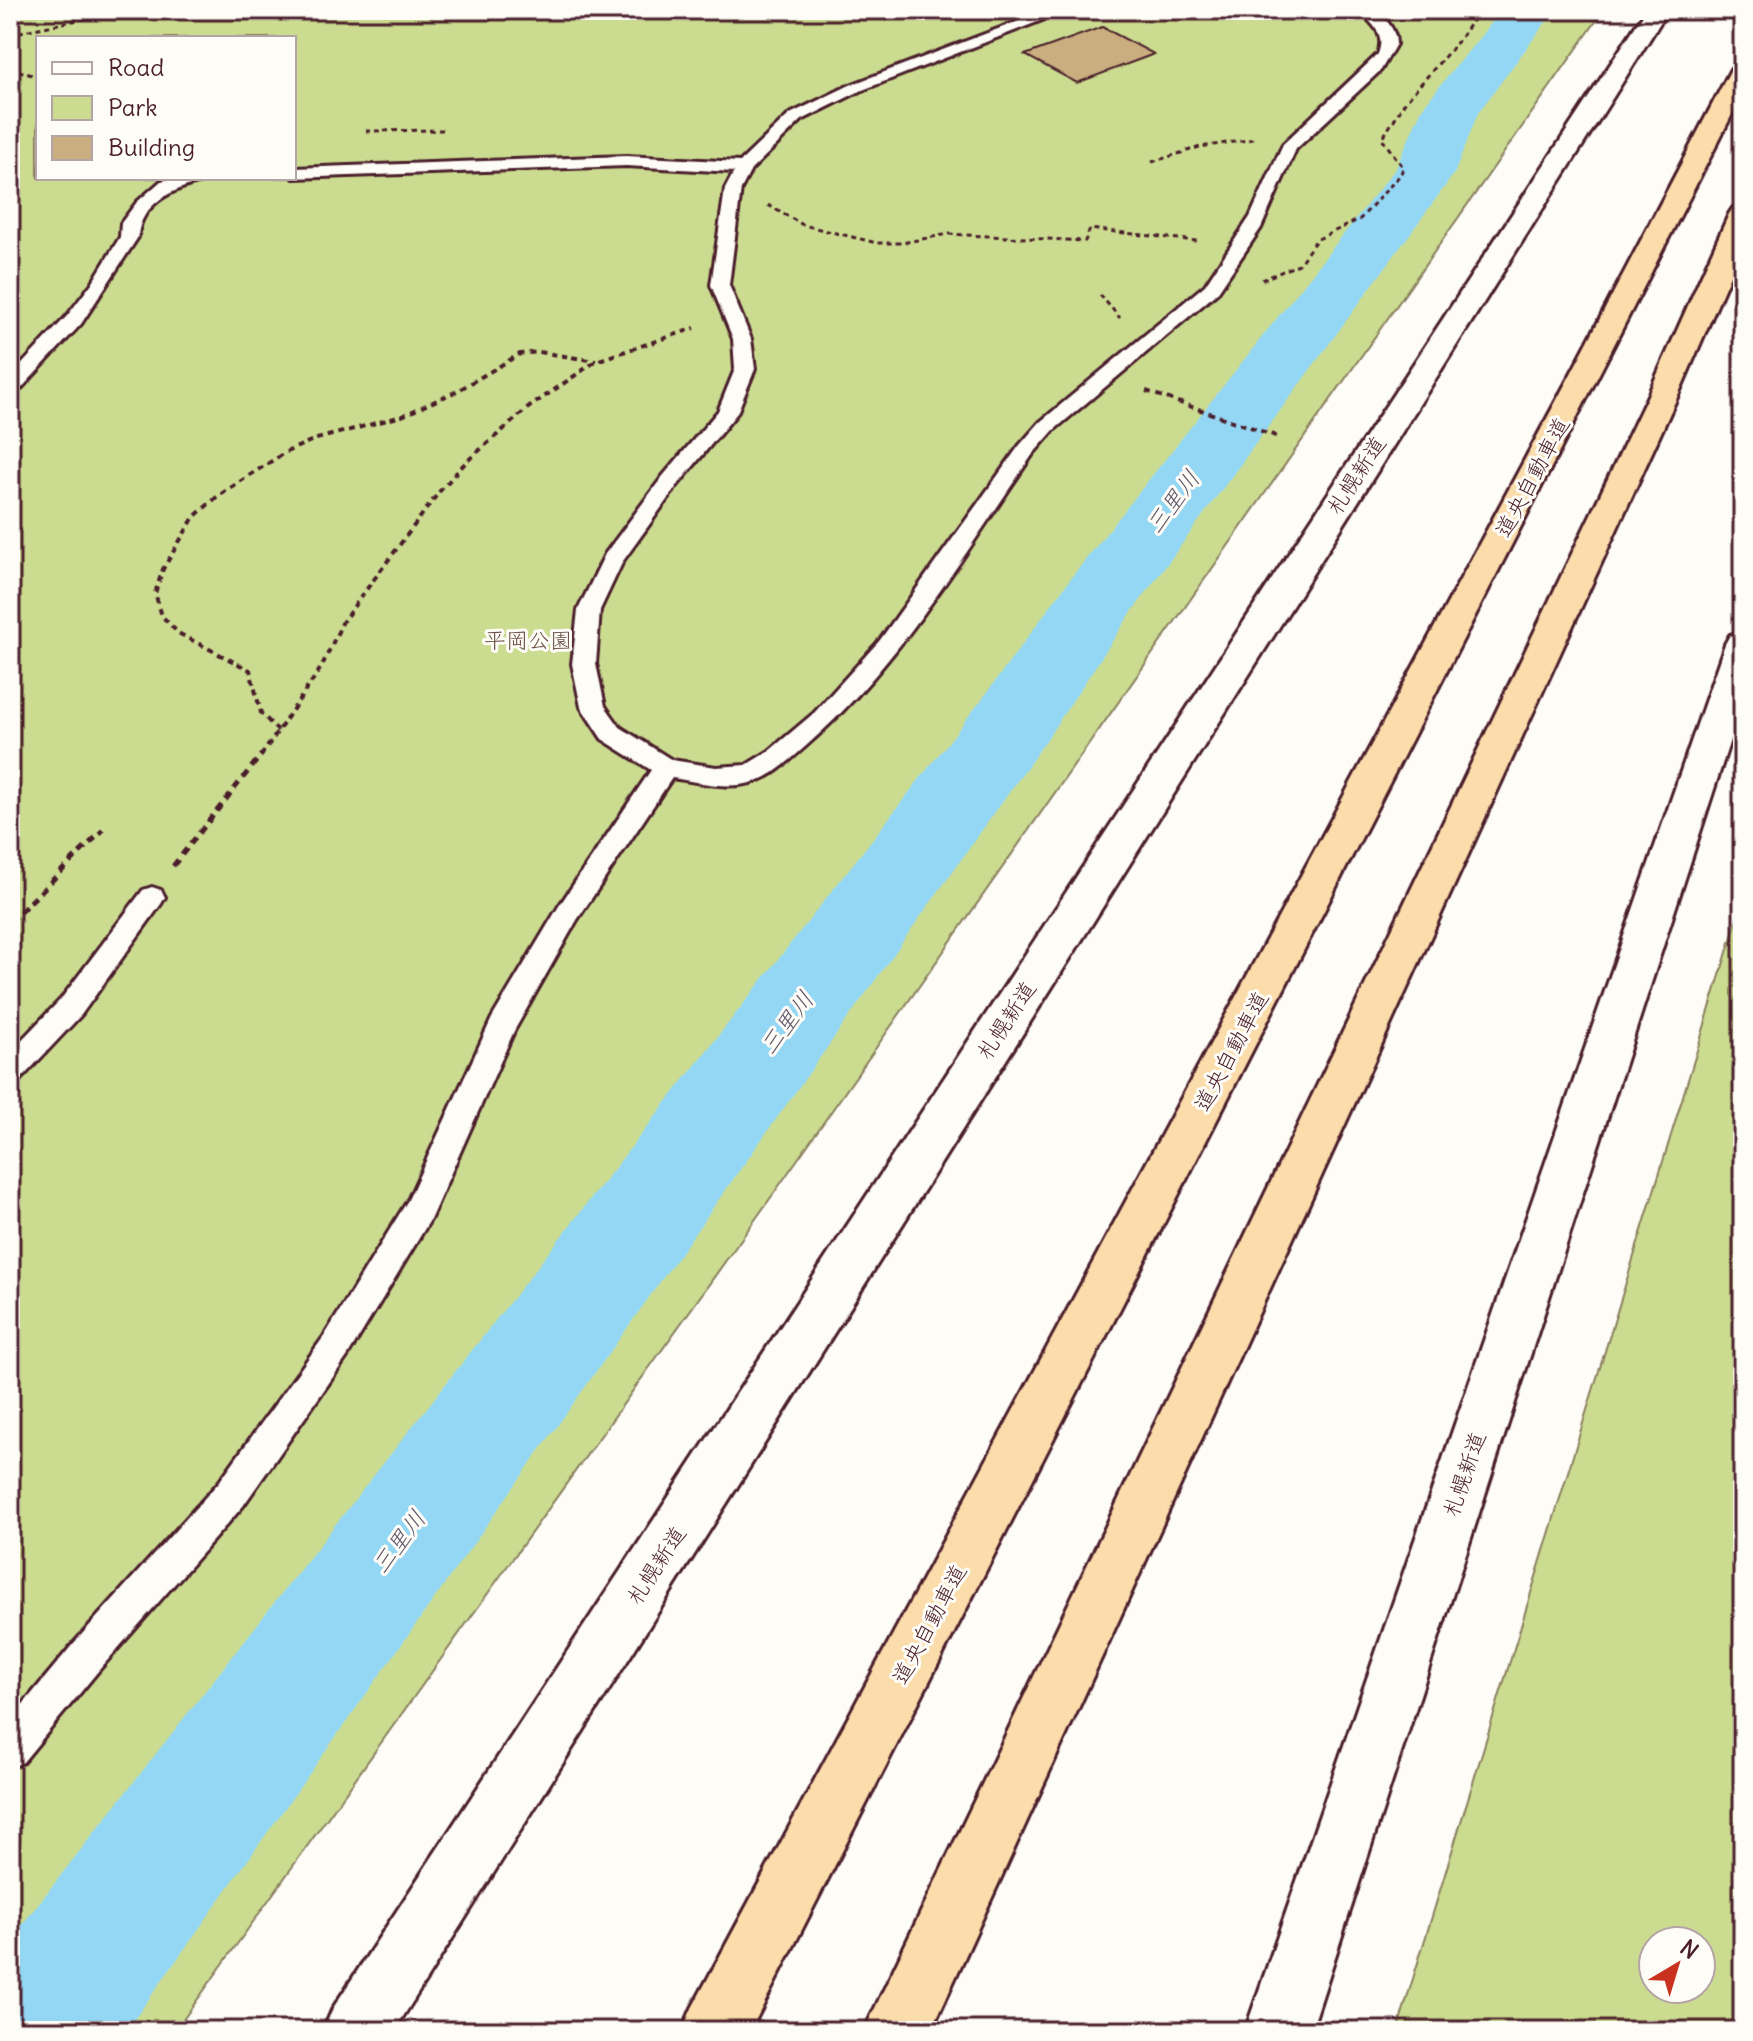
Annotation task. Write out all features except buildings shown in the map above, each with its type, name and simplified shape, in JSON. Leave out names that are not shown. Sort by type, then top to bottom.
[{"type":"highway","name":"道央自動車道","points":[[715,2031],[1582,382],[1743,69]]},
{"type":"highway","points":[[897,2031],[1650,422],[1743,214]]},
{"type":"street","name":"札幌新道","points":[[356,2031],[1657,10]]},
{"type":"street","name":"札幌新道","points":[[1278,2031],[1743,644]]},
{"type":"lane","points":[[1061,10],[855,88],[796,117],[764,145],[740,174],[720,285],[742,339],[745,369],[727,413],[670,481],[613,559],[589,610],[584,664],[593,707],[611,733],[666,768],[716,776],[751,774],[778,757],[811,729],[888,646],[1026,450],[1056,419],[1211,289],[1265,204],[1278,164],[1295,139],[1382,61],[1390,43],[1385,27],[1366,10]]},
{"type":"lane","points":[[296,173],[413,172],[612,161],[713,163],[740,174]]},
{"type":"lane","points":[[10,389],[74,320],[129,237],[130,223],[143,206],[167,185],[187,180]]},
{"type":"lane","points":[[10,1749],[86,1657],[231,1494],[336,1346],[419,1210],[502,1026],[568,913],[666,768]]},
{"type":"lane","points":[[10,1071],[71,1007],[152,897]]},
{"type":"path","points":[[10,34],[126,10]]},
{"type":"path","points":[[1211,289],[1241,288],[1281,274],[1299,264],[1316,240],[1360,219],[1401,174],[1403,167],[1382,139],[1406,100],[1430,76],[1462,32],[1477,18],[1479,10]]},
{"type":"path","points":[[10,68],[36,76]]},
{"type":"path","points":[[1152,162],[1176,153],[1223,143],[1262,138],[1295,139]]},
{"type":"path","points":[[740,174],[786,217],[821,230],[877,243],[948,234],[1085,241],[1090,229],[1240,247]]},
{"type":"path","points":[[152,897],[215,810],[245,779],[321,668],[343,621],[439,492],[495,435],[596,361],[734,316]]},
{"type":"path","points":[[278,731],[261,713],[250,670],[178,633],[162,616],[155,593],[163,569],[194,517],[218,496],[284,453],[326,436],[402,416],[457,391],[520,354],[539,352],[596,361]]},
{"type":"path","points":[[1141,390],[1276,436]]},
{"type":"path","points":[[10,922],[103,830]]},
{"type":"green space","name":"平岡公園","points":[[10,10],[1604,10],[767,1203],[175,2031],[10,2031]]},
{"type":"green space","points":[[1743,900],[1743,2031],[1397,2031]]},
{"type":"waterway","name":"三里川","points":[[34,2031],[1014,720],[1100,597],[1425,172],[1451,108],[1476,81],[1529,10]]}]
